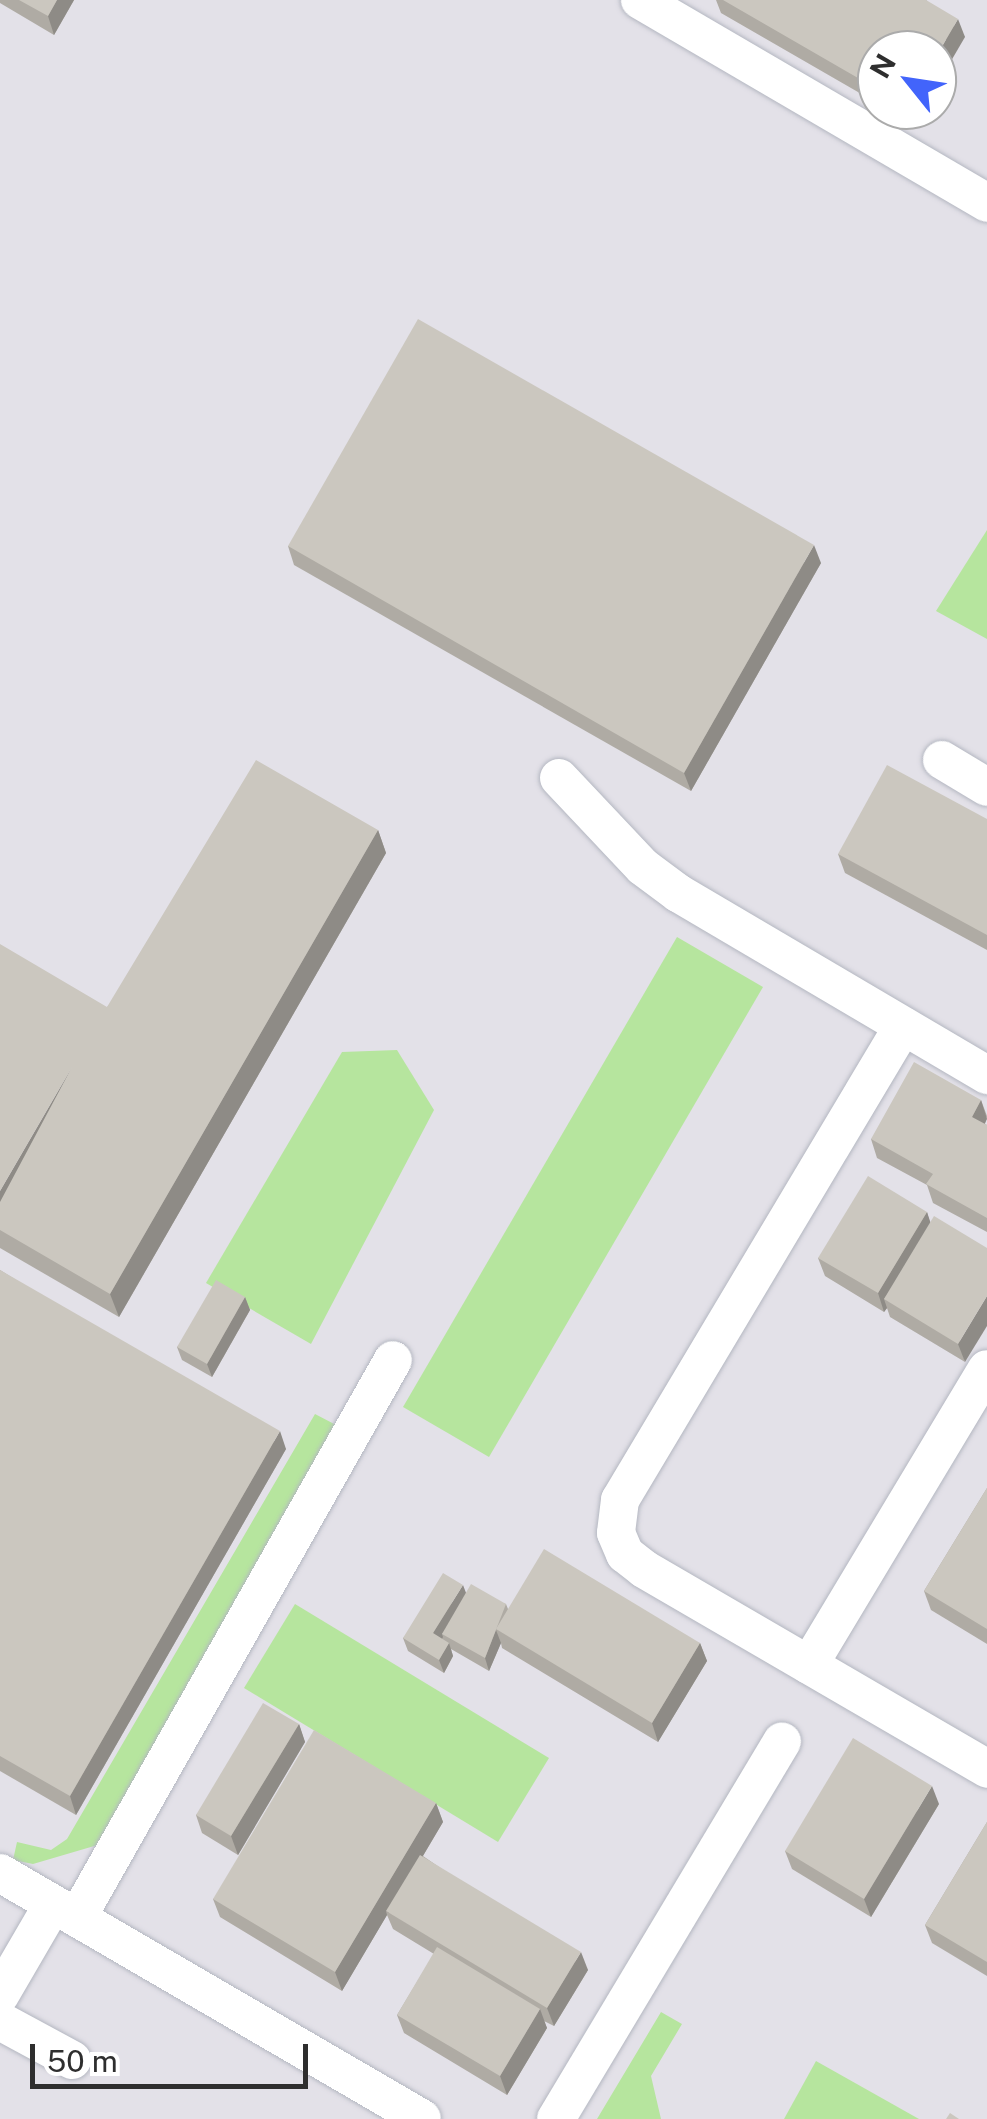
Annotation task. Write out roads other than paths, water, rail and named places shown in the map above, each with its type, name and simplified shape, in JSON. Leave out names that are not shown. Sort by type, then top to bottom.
[{"type":"lane","points":[[640,0],[987,202]]},
{"type":"lane","points":[[942,760],[987,787]]},
{"type":"lane","points":[[560,778],[643,867],[678,893],[987,1076]]},
{"type":"lane","points":[[904,1026],[620,1500],[616,1533],[625,1554],[987,1769]]},
{"type":"lane","points":[[0,1995],[11,1949],[65,1911],[393,1360]]},
{"type":"lane","points":[[808,1665],[987,1369]]},
{"type":"lane","points":[[556,2119],[782,1741]]},
{"type":"lane","points":[[0,1873],[422,2119]]},
{"type":"lane","points":[[0,2021],[72,2060]]}]
